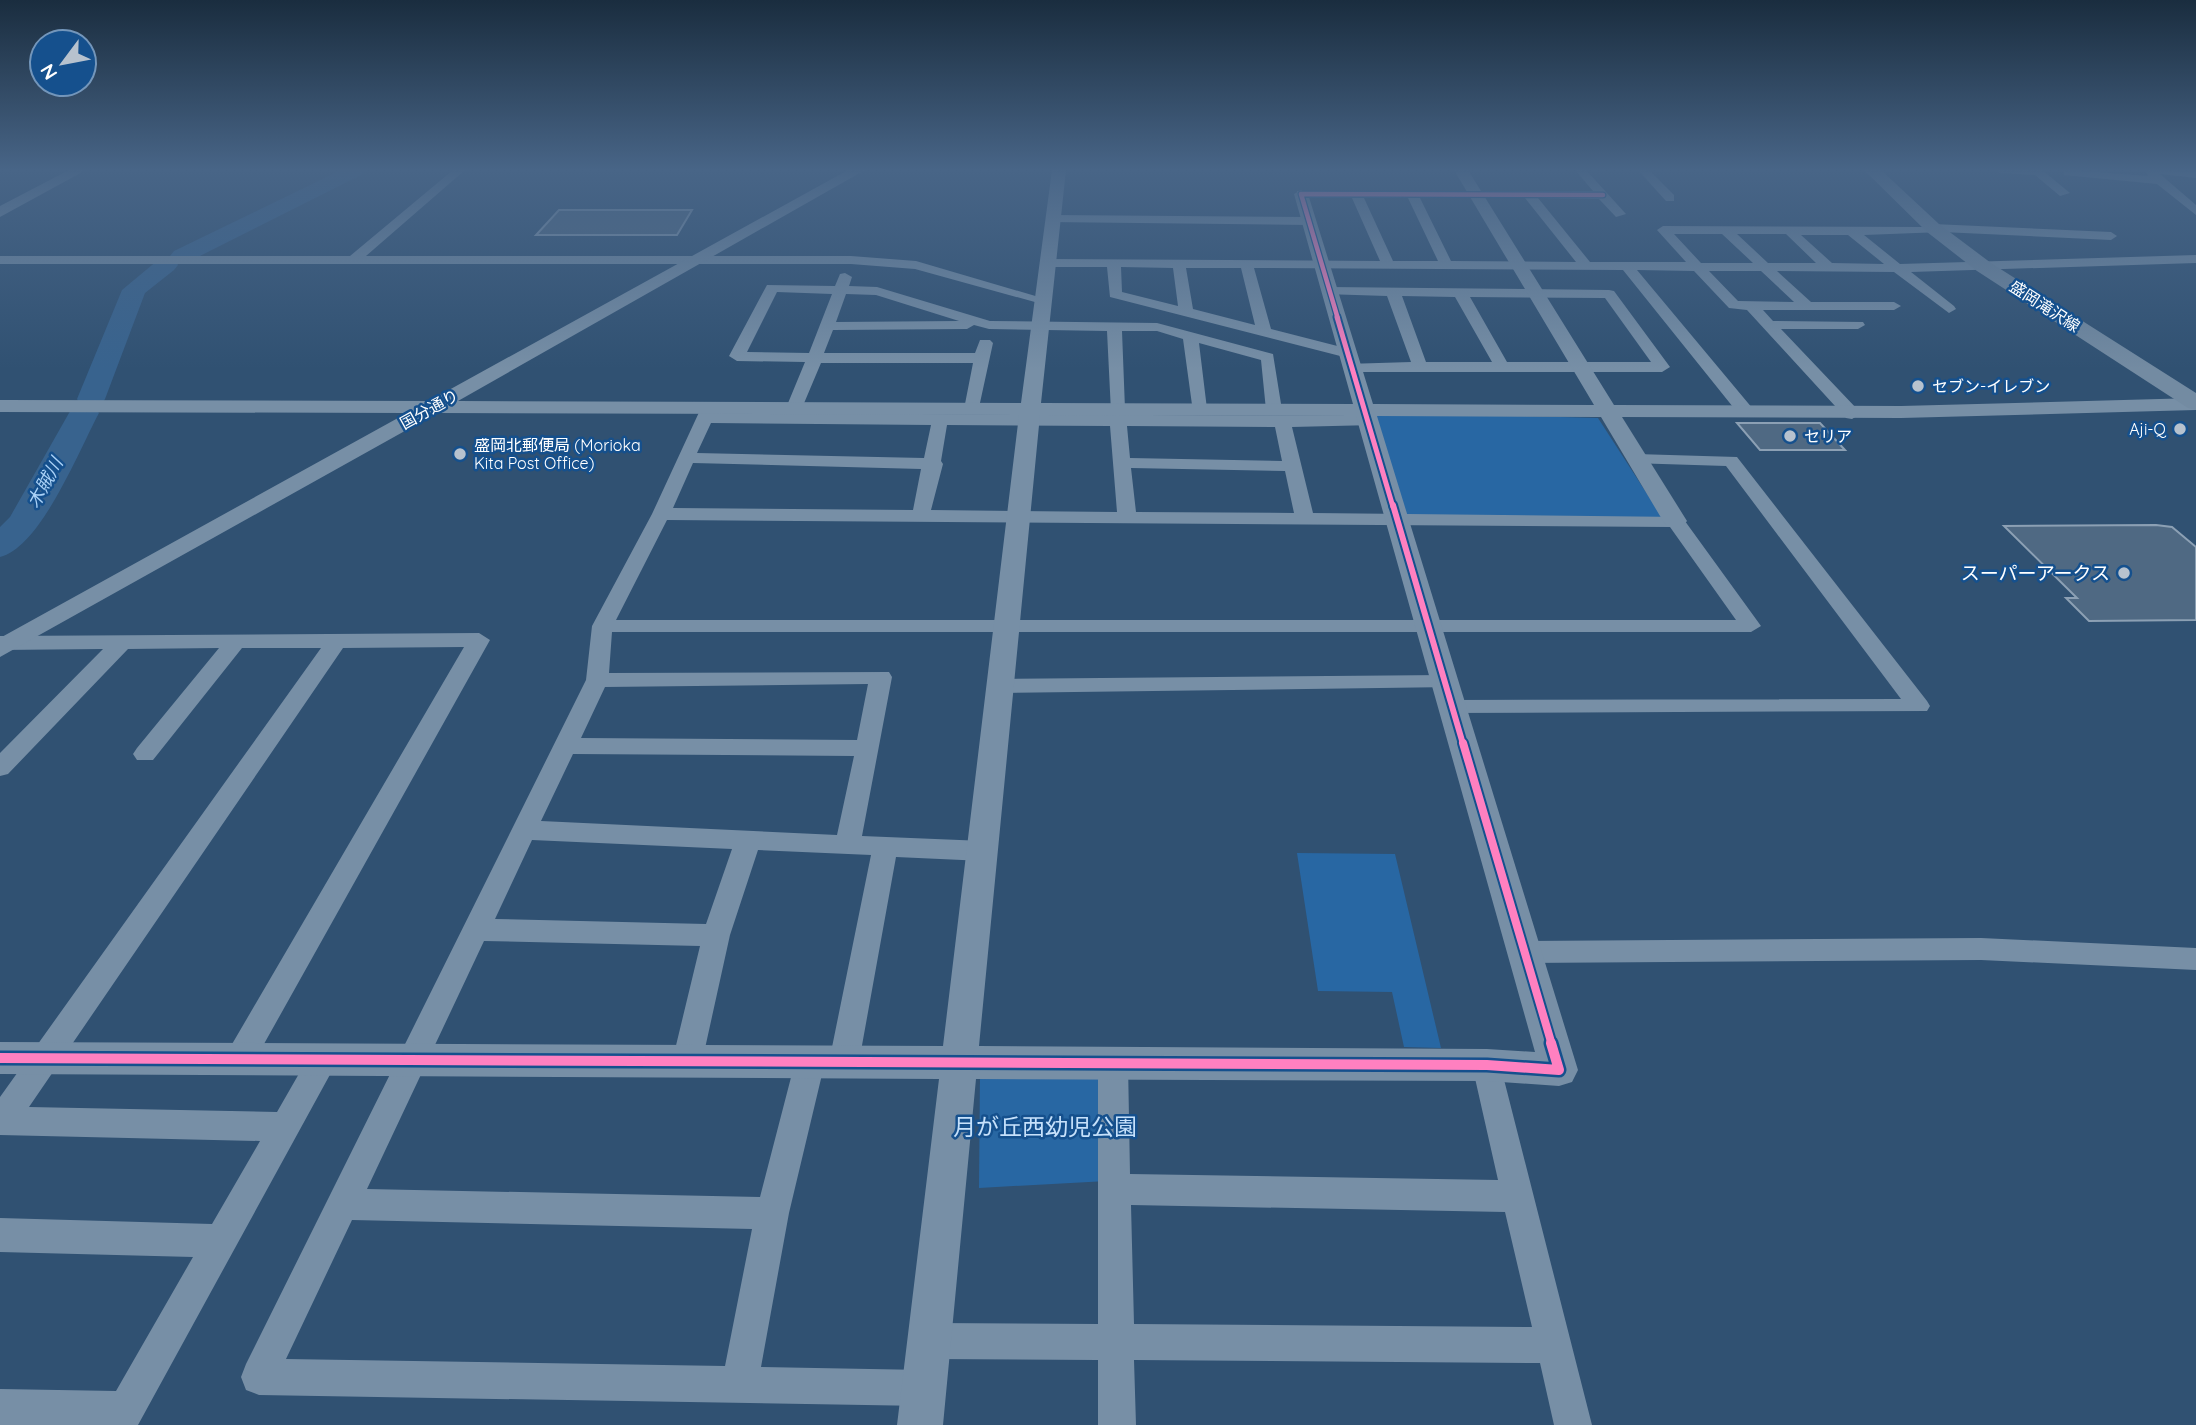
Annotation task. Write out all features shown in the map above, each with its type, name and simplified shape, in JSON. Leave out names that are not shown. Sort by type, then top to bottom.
[{"type":"main road","name":"盛岡滝沢線","points":[[1944,236],[1984,267],[2196,404]]},
{"type":"street","points":[[353,260],[381,236]]},
{"type":"street","name":"国分通り","points":[[4,645],[738,236]]},
{"type":"street","points":[[920,1425],[1051,236]]},
{"type":"street","points":[[0,1058],[1487,1065],[1559,1070],[1313,236]]},
{"type":"street","points":[[1375,236],[1388,264]]},
{"type":"street","points":[[1433,236],[1446,264]]},
{"type":"street","points":[[602,626],[1751,626],[1675,521],[1501,236]]},
{"type":"street","points":[[1562,236],[1586,266]]},
{"type":"street","points":[[1669,236],[1734,305],[1894,306]]},
{"type":"street","points":[[1732,236],[1807,306]]},
{"type":"street","points":[[1795,236],[1829,268]]},
{"type":"street","points":[[1859,236],[1949,309]]},
{"type":"street","points":[[1048,262],[1896,268],[2196,259]]},
{"type":"street","points":[[0,260],[851,260],[916,265],[1041,313],[1114,326],[1157,327],[1268,357],[1278,416],[1305,519]]},
{"type":"street","points":[[794,408],[851,260]]},
{"type":"street","points":[[1114,263],[1115,294],[1264,332],[1350,360],[1420,367],[1662,368],[1609,294],[1329,291]]},
{"type":"street","points":[[1179,263],[1186,312]]},
{"type":"street","points":[[1245,263],[1264,332]]},
{"type":"street","points":[[1628,268],[1747,413]]},
{"type":"street","points":[[982,358],[737,356],[772,288],[877,290],[989,325]]},
{"type":"street","points":[[1393,292],[1420,367]]},
{"type":"street","points":[[1461,292],[1502,367]]},
{"type":"street","points":[[1751,306],[1852,414]]},
{"type":"street","points":[[827,326],[989,325],[1041,313]]},
{"type":"street","points":[[972,409],[989,325]]},
{"type":"street","points":[[1768,325],[1858,325]]},
{"type":"street","points":[[1114,326],[1117,415],[1127,518]]},
{"type":"street","points":[[1190,335],[1199,410]]},
{"type":"street","points":[[0,406],[432,408],[940,420],[1031,415],[1278,416],[1606,411],[1852,414],[2052,411],[2196,404]]},
{"type":"street","points":[[706,413],[794,408],[972,409],[1031,415]]},
{"type":"street","points":[[1117,415],[1199,410],[1278,416]]},
{"type":"street","points":[[706,413],[661,513],[602,626],[597,680],[259,1377],[925,1388]]},
{"type":"street","points":[[921,516],[940,420]]},
{"type":"street","points":[[686,458],[933,464]]},
{"type":"street","points":[[1452,708],[1919,706],[1731,461],[1636,459]]},
{"type":"street","points":[[1122,463],[1293,466]]},
{"type":"street","points":[[661,513],[1019,518],[1675,521]]},
{"type":"street","points":[[4,645],[123,641],[478,640],[239,1059]]},
{"type":"street","points":[[0,768],[123,641]]},
{"type":"street","points":[[145,754],[236,641]]},
{"type":"street","points":[[0,1121],[47,1059],[336,642]]},
{"type":"street","points":[[597,680],[881,677],[848,845]]},
{"type":"street","points":[[1001,686],[1445,682]]},
{"type":"street","points":[[565,746],[867,747]]},
{"type":"street","points":[[524,830],[984,851]]},
{"type":"street","points":[[687,1062],[716,936],[748,841]]},
{"type":"street","points":[[740,1385],[772,1213],[827,1062],[885,847]]},
{"type":"street","points":[[475,930],[716,936]]},
{"type":"street","points":[[1524,951],[1981,949],[2196,959]]},
{"type":"street","points":[[0,1408],[121,1418],[323,1060]]},
{"type":"street","points":[[1113,1063],[1116,1425]]},
{"type":"street","points":[[1487,1065],[1573,1425]]},
{"type":"street","points":[[0,1121],[285,1128]]},
{"type":"street","points":[[1115,1189],[1518,1196]]},
{"type":"street","points":[[343,1203],[772,1213]]},
{"type":"street","points":[[0,1235],[221,1241]]},
{"type":"street","points":[[930,1341],[1553,1345]]},
{"type":"green space","points":[[1371,412],[1598,418],[1662,517],[1406,520]]},
{"type":"green space","points":[[1297,853],[1395,854],[1441,1048],[1404,1047],[1392,992],[1318,991]]},
{"type":"green space","name":"月が丘西幼児公園","points":[[1103,1070],[1107,1181],[979,1188],[980,1074]]},
{"type":"building","name":"セリア","points":[[1737,423],[1820,423],[1845,450],[1760,450]]},
{"type":"building","name":"スーパーアークス","points":[[2004,526],[2172,527],[2196,547],[2196,620],[2089,621],[2066,598],[2077,598]]},
{"type":"waterway","name":"木賊川","points":[[182,256],[221,236]]},
{"type":"waterway","name":"木賊川","points":[[91,399],[134,290],[166,265]]},
{"type":"waterway","name":"木賊川","points":[[0,547],[24,522],[84,413]]},
{"type":"cycle path","points":[[0,1058],[1487,1065],[1559,1070],[1314,236]]},
{"type":"place","name":"セブン-イレブン","points":[[1918,386]]},
{"type":"place","name":"Aji-Q","points":[[2180,429]]},
{"type":"place","name":"セリア","points":[[1790,436]]},
{"type":"place","name":"盛岡北郵便局 (Morioka Kita Post Office)","points":[[460,454]]},
{"type":"place","name":"スーパーアークス","points":[[2124,573]]}]
